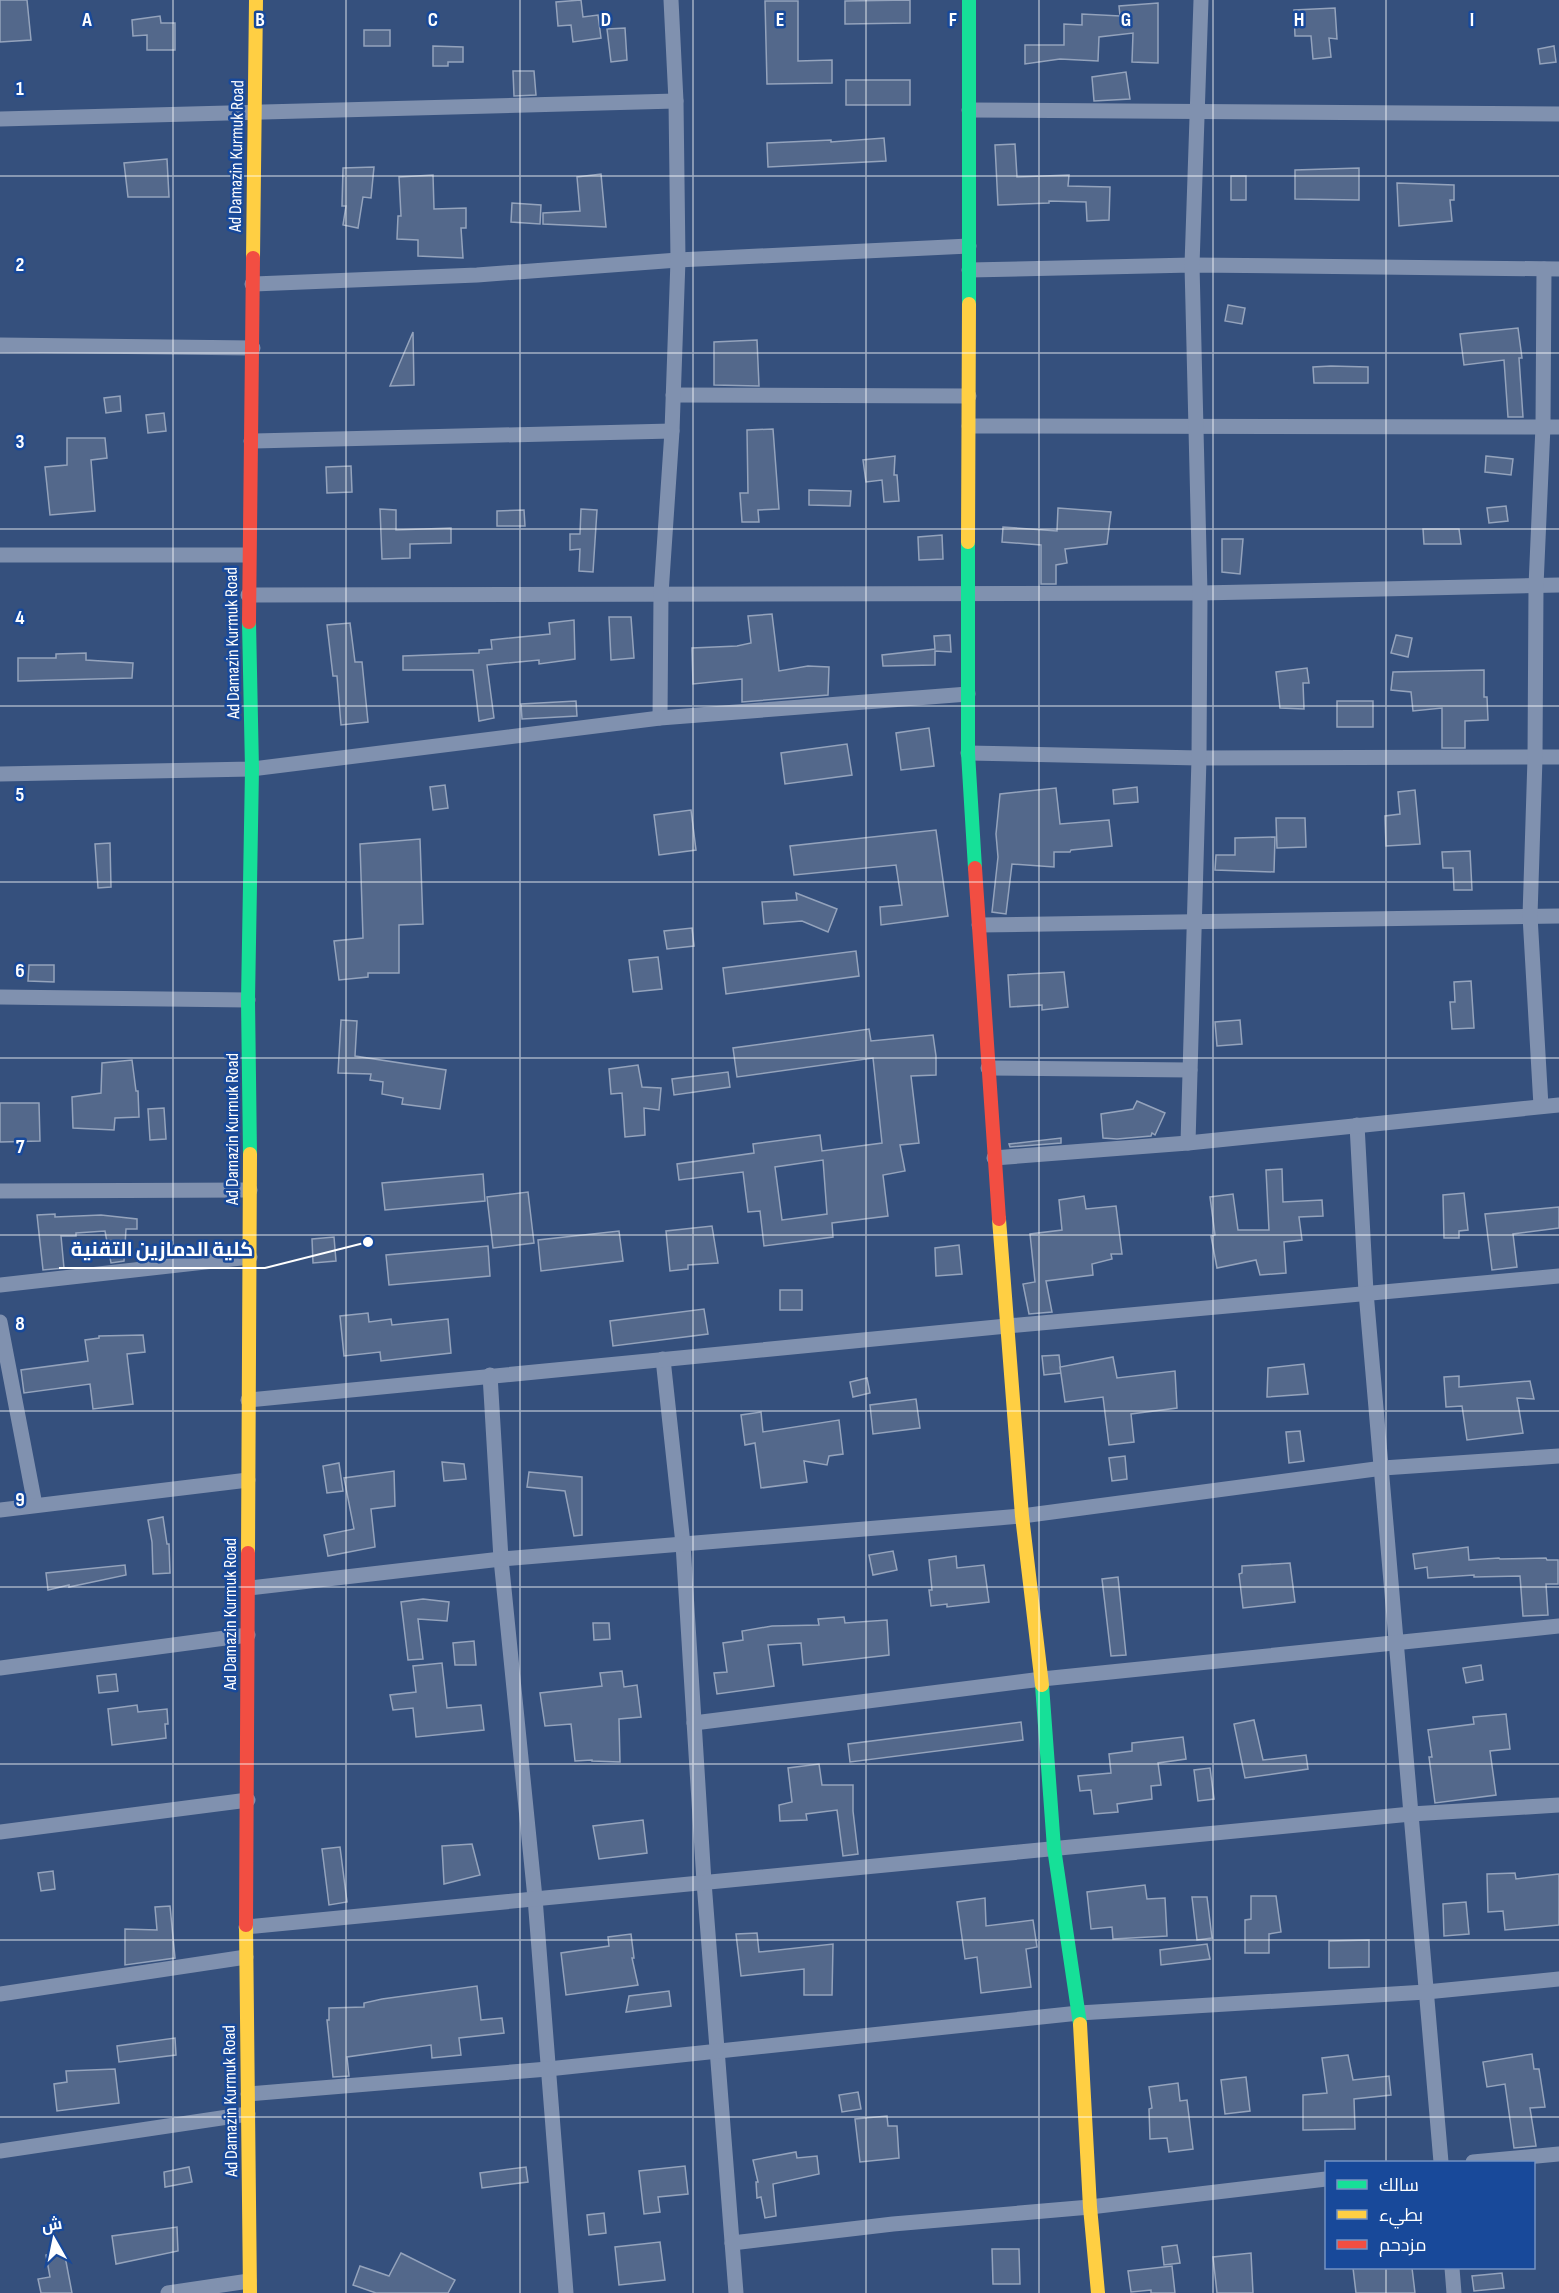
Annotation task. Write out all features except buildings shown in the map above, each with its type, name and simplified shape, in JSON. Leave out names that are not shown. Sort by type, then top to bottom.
[{"type":"main road","name":"Ad Damazin Kurmuk Road","points":[[249,2287],[246,1927],[250,1257],[248,1000],[252,769],[248,555],[253,348],[256,0]]},
{"type":"main road","points":[[969,0],[968,753],[994,1158],[1022,1516],[1042,1679],[1054,1848],[1079,2013],[1090,2207],[1098,2293]]},
{"type":"street","points":[[660,718],[661,594],[672,431],[678,260],[676,101],[671,0]]},
{"type":"street","points":[[1188,1143],[1199,758],[1200,593],[1192,265],[1201,0]]},
{"type":"street","points":[[0,118],[676,101]]},
{"type":"street","points":[[969,110],[1559,114]]},
{"type":"street","points":[[252,284],[477,275],[678,260],[969,246]]},
{"type":"street","points":[[969,270],[1192,265],[1551,269],[1536,586],[1535,758],[1530,916],[1541,1106]]},
{"type":"street","points":[[0,345],[253,348]]},
{"type":"street","points":[[673,395],[969,396]]},
{"type":"street","points":[[969,426],[1559,427]]},
{"type":"street","points":[[251,441],[672,431]]},
{"type":"street","points":[[0,555],[248,555]]},
{"type":"street","points":[[248,595],[1200,593],[1559,585]]},
{"type":"street","points":[[0,774],[252,769],[660,718],[968,694]]},
{"type":"street","points":[[968,753],[1199,758],[1559,757]]},
{"type":"street","points":[[979,925],[1559,916]]},
{"type":"street","points":[[0,997],[248,1000]]},
{"type":"street","points":[[988,1068],[1190,1070]]},
{"type":"street","points":[[994,1158],[1188,1143],[1559,1105]]},
{"type":"street","points":[[1357,1125],[1366,1292],[1383,1468],[1441,2161]]},
{"type":"street","points":[[0,1191],[250,1190]]},
{"type":"street","points":[[0,1285],[250,1257]]},
{"type":"street","points":[[248,1400],[1366,1292],[1559,1276]]},
{"type":"street","points":[[0,1322],[35,1505]]},
{"type":"street","points":[[663,1359],[683,1544],[704,1882],[736,2293]]},
{"type":"street","points":[[490,1375],[501,1558],[535,1898],[566,2293]]},
{"type":"street","points":[[249,1588],[501,1558],[1022,1516],[1383,1468],[1559,1456]]},
{"type":"street","points":[[0,1510],[248,1480]]},
{"type":"street","points":[[694,1723],[1042,1679],[1559,1626]]},
{"type":"street","points":[[0,1668],[248,1635]]},
{"type":"street","points":[[0,1832],[248,1800]]},
{"type":"street","points":[[246,1927],[1411,1814],[1559,1805]]},
{"type":"street","points":[[0,1994],[246,1957]]},
{"type":"street","points":[[248,2094],[548,2069],[1079,2013],[1426,1992],[1559,1979]]},
{"type":"street","points":[[0,2151],[248,2114]]},
{"type":"street","points":[[1492,2161],[1559,2154]]},
{"type":"street","points":[[732,2242],[893,2224],[1090,2207],[1325,2179]]},
{"type":"street","points":[[1452,2269],[1454,2293]]},
{"type":"street","points":[[168,2293],[249,2287]]},
{"type":"traffic: fast","points":[[969,0],[969,304]]},
{"type":"traffic: fast","points":[[968,542],[968,753],[975,868]]},
{"type":"traffic: fast","points":[[249,622],[252,769],[248,1000],[250,1154]]},
{"type":"traffic: fast","points":[[1042,1685],[1054,1848],[1080,2024]]},
{"type":"traffic: slow","points":[[253,258],[256,0]]},
{"type":"traffic: slow","points":[[968,542],[969,304]]},
{"type":"traffic: slow","points":[[248,1553],[250,1154]]},
{"type":"traffic: slow","points":[[999,1219],[1022,1516],[1042,1685]]},
{"type":"traffic: slow","points":[[246,1925],[250,2293]]},
{"type":"traffic: slow","points":[[1080,2024],[1090,2207],[1098,2293]]},
{"type":"traffic: jam","points":[[249,622],[253,258]]},
{"type":"traffic: jam","points":[[975,868],[999,1219]]},
{"type":"traffic: jam","points":[[246,1925],[248,1553]]},
{"type":"place","name":"كلية الدمازين التقنية","points":[[368,1242]]}]
